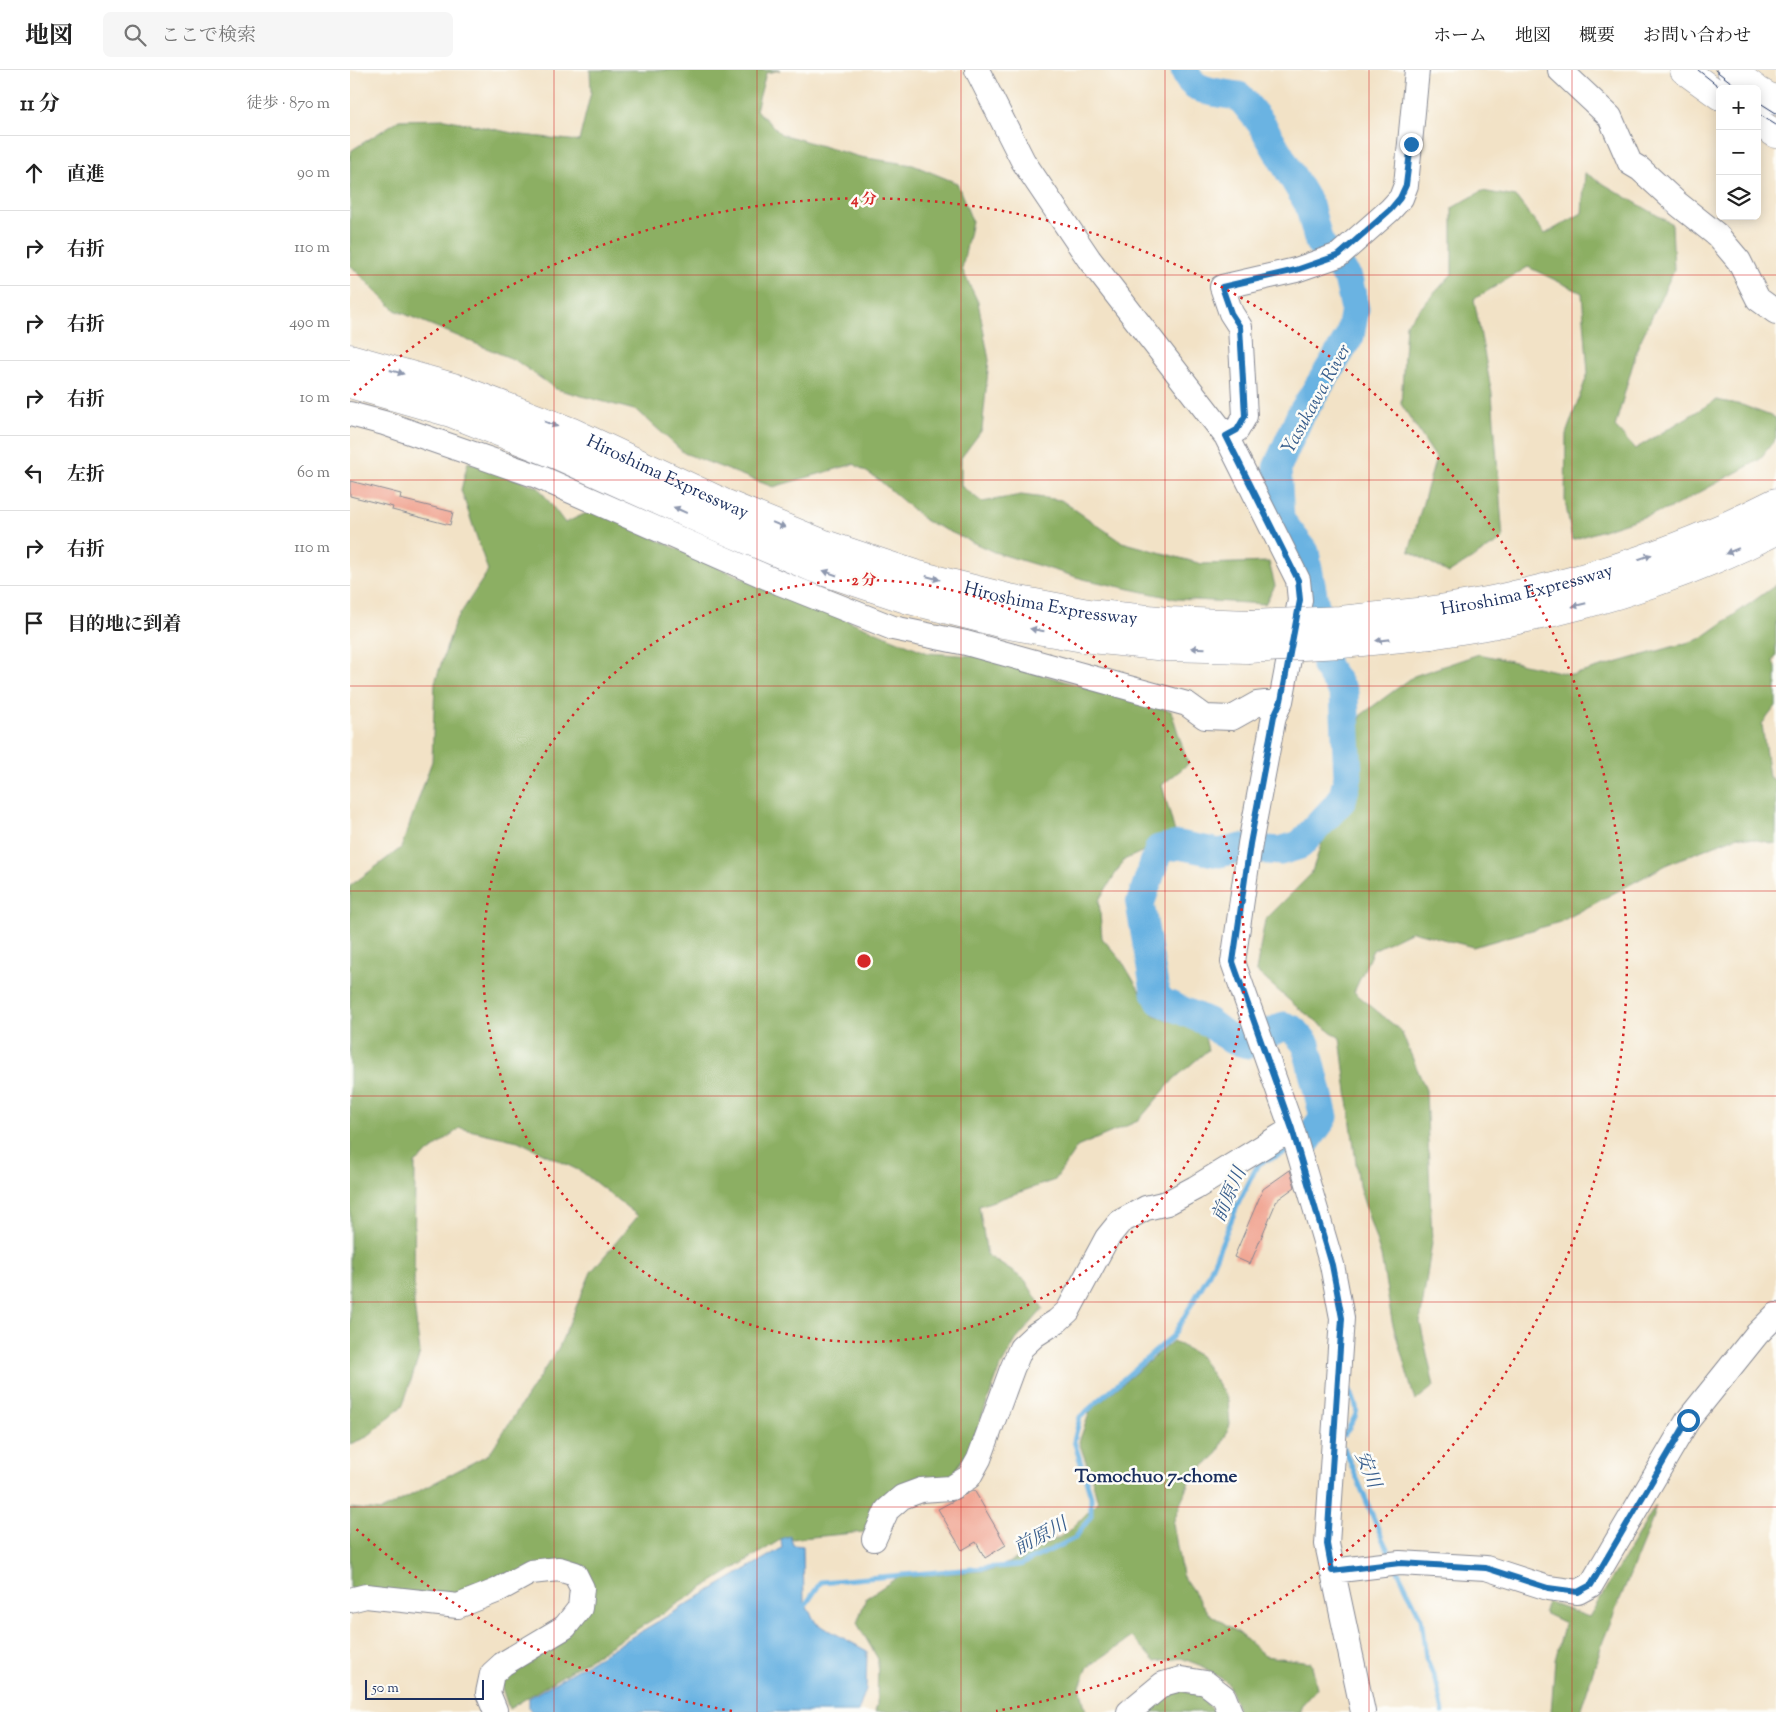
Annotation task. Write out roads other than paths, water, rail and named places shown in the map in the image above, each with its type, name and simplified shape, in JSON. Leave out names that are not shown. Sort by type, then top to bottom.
[{"type":"main road","points":[[1684,70],[1716,93]]},
{"type":"main road","points":[[1731,70],[1752,85]]},
{"type":"main road","points":[[1761,92],[1776,101]]},
{"type":"main road","points":[[1761,125],[1776,134]]},
{"type":"main road","name":"Hiroshima Expressway","points":[[350,358],[460,389],[570,431],[724,503],[822,543],[915,574],[1009,598],[1088,612],[1168,621],[1249,636],[1342,644],[1430,623],[1514,595],[1599,573],[1677,546],[1776,502]]},
{"type":"main road","name":"Hiroshima Expressway","points":[[350,384],[451,413],[559,456],[813,568],[909,600],[1003,624],[1083,638],[1166,647],[1249,636]]},
{"type":"main road","name":"Hiroshima Expressway","points":[[1430,623],[1518,620],[1606,598],[1688,570],[1776,531]]},
{"type":"street","points":[[977,70],[1022,161],[1089,259],[1226,436],[1298,580],[1300,600],[1281,701],[1274,716],[1249,848],[1233,962],[1292,1129],[1332,1265],[1342,1318],[1327,1544],[1363,1712]]},
{"type":"street","points":[[1226,436],[1237,430],[1245,416],[1240,327],[1231,313],[1222,287],[1296,270],[1333,258],[1390,210],[1400,198],[1406,185],[1417,70]]},
{"type":"street","points":[[1560,70],[1610,117],[1630,163],[1640,169],[1678,204],[1717,235],[1739,261],[1758,299],[1776,312]]},
{"type":"street","points":[[350,414],[384,423],[537,476],[780,583],[893,628],[966,643],[1188,704],[1206,718],[1232,718],[1257,704],[1281,701]]},
{"type":"street","points":[[874,1539],[887,1510],[902,1497],[921,1490],[951,1488],[969,1477],[979,1459],[1021,1348],[1035,1335],[1057,1321],[1068,1311],[1107,1238],[1120,1222],[1146,1208],[1167,1203],[1195,1188],[1292,1129]]},
{"type":"street","points":[[1332,1571],[1394,1564],[1486,1568],[1548,1588],[1578,1592],[1591,1585],[1688,1420],[1757,1334],[1776,1315]]},
{"type":"street","points":[[350,1600],[366,1596],[458,1606],[496,1590],[531,1572],[559,1569],[575,1574],[582,1588],[580,1608],[565,1627],[503,1664],[492,1674],[488,1693],[495,1710]]},
{"type":"street","points":[[1129,1712],[1163,1684],[1181,1679],[1206,1683],[1224,1697],[1230,1712]]},
{"type":"water","points":[[790,1536],[793,1545],[803,1546],[804,1602],[816,1623],[867,1651],[866,1689],[858,1712],[532,1712],[529,1708],[529,1698],[782,1548],[781,1539]]},
{"type":"waterway","name":"Yasukawa River","points":[[1185,70],[1188,78],[1199,88],[1215,93],[1239,96],[1261,123],[1309,205],[1319,242],[1348,278],[1355,309],[1350,336],[1300,416],[1277,468],[1280,520],[1305,552],[1326,666],[1344,693],[1348,777],[1342,800],[1300,845],[1280,851],[1242,848],[1219,853],[1179,845],[1159,849],[1140,904],[1155,991],[1160,1001],[1208,1022],[1232,1040],[1248,1044],[1284,1026],[1294,1030],[1306,1044],[1324,1117],[1304,1145]]},
{"type":"waterway","name":"前原川","points":[[802,1610],[821,1582],[1020,1565],[1075,1538],[1091,1516],[1091,1496],[1074,1441],[1080,1417],[1173,1336],[1208,1276],[1238,1204],[1258,1164],[1289,1151]]},
{"type":"waterway","name":"安川","points":[[1344,1435],[1357,1410],[1346,1385]]},
{"type":"waterway","name":"安川","points":[[1344,1448],[1391,1557]]},
{"type":"waterway","name":"安川","points":[[1397,1569],[1421,1618],[1426,1658],[1437,1684],[1443,1712]]},
{"type":"tram line","points":[[1698,70],[1717,85]]},
{"type":"tram line","points":[[1715,70],[1735,85]]},
{"type":"tram line","points":[[1761,104],[1776,113]]},
{"type":"tram line","points":[[1761,116],[1776,125]]},
{"type":"district","name":"Tomochuo 7-chome","points":[[1156,1475]]}]
